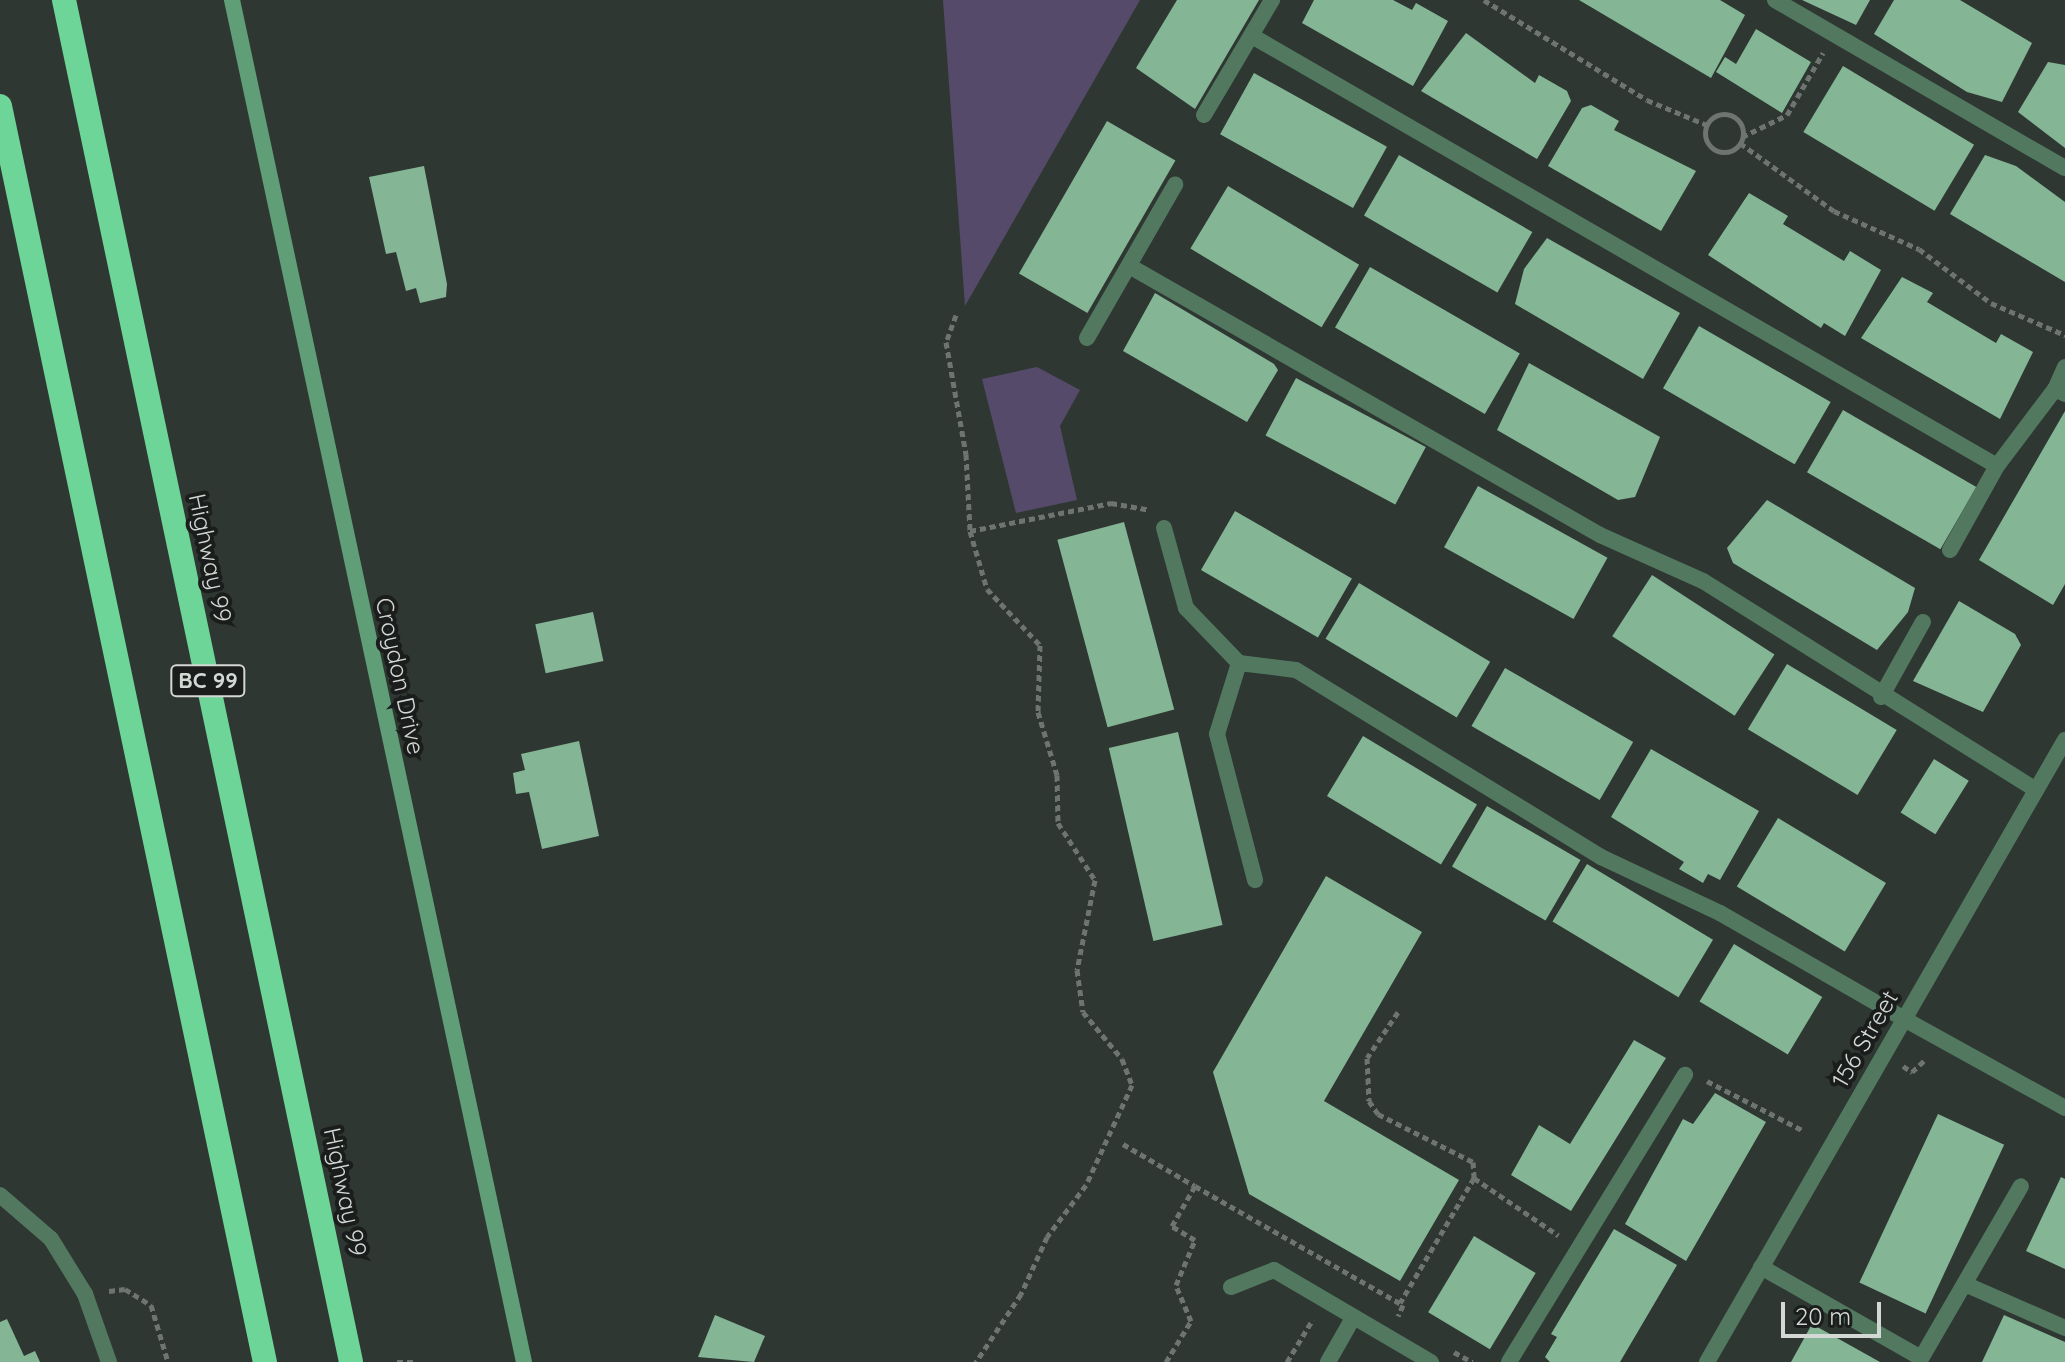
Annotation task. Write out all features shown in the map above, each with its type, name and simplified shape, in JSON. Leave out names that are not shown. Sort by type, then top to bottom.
[{"type":"highway","name":"Highway 99","points":[[64,0],[351,1362]]},
{"type":"highway","points":[[0,106],[265,1362]]},
{"type":"street","name":"Croydon Drive","points":[[232,0],[524,1362]]},
{"type":"street","points":[[1204,115],[1272,0]]},
{"type":"street","points":[[1775,0],[2065,168]]},
{"type":"street","points":[[1252,36],[1997,466]]},
{"type":"street","points":[[1087,338],[1131,267],[1175,185]]},
{"type":"street","points":[[1131,267],[1600,535],[1703,581],[1881,697],[2036,790]]},
{"type":"street","points":[[1950,550],[1997,466],[2060,392],[2065,367]]},
{"type":"street","points":[[1164,528],[1186,608],[1239,663],[1296,670],[1601,857],[1720,913],[2065,1108]]},
{"type":"street","points":[[1881,697],[1923,622]]},
{"type":"street","points":[[1239,663],[1217,734],[1255,880]]},
{"type":"street","name":"156 Street","points":[[1707,1362],[2065,740]]},
{"type":"street","points":[[1509,1362],[1576,1245],[1685,1075]]},
{"type":"street","points":[[1761,1267],[1920,1360],[1967,1285],[2021,1186]]},
{"type":"street","points":[[0,1195],[51,1239],[85,1294],[109,1362]]},
{"type":"street","points":[[1231,1287],[1274,1270],[1431,1362]]},
{"type":"street","points":[[1967,1285],[2065,1328]]},
{"type":"street","points":[[1328,1362],[1353,1318]]},
{"type":"path","points":[[1484,0],[1647,100],[1707,125],[1732,115],[1741,140],[1834,211],[1919,249],[1991,303],[2065,335]]},
{"type":"path","points":[[1707,125],[1717,150],[1787,115],[1834,34]]},
{"type":"path","points":[[956,315],[946,342],[966,454],[970,531],[987,589],[1040,645],[1038,712],[1057,775],[1058,823],[1095,880],[1077,970],[1083,1012],[1122,1059],[1132,1085],[1086,1185],[1047,1237],[1021,1294],[976,1362]]},
{"type":"path","points":[[970,531],[1111,503],[1149,509],[1164,528]]},
{"type":"path","points":[[1398,1012],[1367,1058],[1369,1101],[1378,1114],[1473,1162],[1474,1178],[1400,1303]]},
{"type":"path","points":[[1902,1066],[1912,1072],[1927,1059]]},
{"type":"path","points":[[1685,1075],[1718,1083],[1802,1130]]},
{"type":"path","points":[[1123,1144],[1195,1186]]},
{"type":"path","points":[[1474,1178],[1499,1201],[1576,1245]]},
{"type":"path","points":[[125,1289],[151,1305],[168,1362]]},
{"type":"path","points":[[397,1362],[413,1362]]},
{"type":"shaded area","points":[[943,0],[1140,0],[965,306]]},
{"type":"shaded area","points":[[1037,367],[1080,390],[1060,426],[1077,500],[1016,513],[982,379]]},
{"type":"building","points":[[1177,0],[1259,0],[1195,109],[1136,68]]},
{"type":"building","points":[[1314,0],[1393,0],[1412,10],[1416,3],[1448,21],[1413,86],[1302,23]]},
{"type":"building","points":[[1579,0],[1720,0],[1745,15],[1711,78]]},
{"type":"building","points":[[1802,0],[1870,0],[1856,25]]},
{"type":"building","points":[[1894,0],[1960,0],[2032,43],[2002,102],[1967,92],[1874,34]]},
{"type":"building","points":[[1756,29],[1811,62],[1782,113],[1716,72],[1725,57],[1736,64]]},
{"type":"building","points":[[1466,33],[1535,83],[1539,75],[1567,91],[1571,101],[1537,159],[1421,91]]},
{"type":"building","points":[[2048,62],[2065,65],[2065,148],[2018,112]]},
{"type":"building","points":[[1843,66],[1974,145],[1934,211],[1803,132]]},
{"type":"building","points":[[1254,73],[1387,147],[1353,208],[1220,134]]},
{"type":"building","points":[[1591,105],[1619,121],[1614,130],[1696,171],[1661,231],[1548,166],[1582,108]]},
{"type":"building","points":[[1107,121],[1175,160],[1087,313],[1019,273]]},
{"type":"building","points":[[1399,155],[1532,232],[1497,293],[1364,216]]},
{"type":"building","points":[[1985,155],[2016,166],[2065,202],[2065,282],[1950,214]]},
{"type":"building","points":[[424,166],[447,284],[446,297],[420,303],[416,288],[406,291],[396,252],[386,254],[369,177]]},
{"type":"building","points":[[1228,186],[1359,265],[1322,327],[1190,249]]},
{"type":"building","points":[[1749,193],[1788,216],[1783,224],[1844,261],[1850,251],[1881,270],[1845,336],[1824,323],[1821,328],[1708,255]]},
{"type":"building","points":[[1547,238],[1680,313],[1643,379],[1515,304],[1524,269]]},
{"type":"building","points":[[1370,267],[1520,354],[1485,414],[1335,328]]},
{"type":"building","points":[[1902,277],[1933,293],[1927,302],[1996,343],[2001,334],[2033,352],[2000,419],[1861,338]]},
{"type":"building","points":[[1155,293],[1274,364],[1278,370],[1247,422],[1123,351]]},
{"type":"building","points":[[1699,326],[1831,402],[1795,464],[1663,388]]},
{"type":"building","points":[[1529,363],[1660,437],[1635,497],[1618,500],[1497,430]]},
{"type":"building","points":[[1296,378],[1426,447],[1395,504],[1265,435]]},
{"type":"building","points":[[1843,410],[1976,487],[1940,549],[1807,472]]},
{"type":"building","points":[[2065,411],[2065,584],[2053,605],[1979,560]]},
{"type":"building","points":[[1478,486],[1607,558],[1574,619],[1444,547]]},
{"type":"building","points":[[1767,500],[1915,588],[1908,612],[1877,650],[1733,563],[1727,548]]},
{"type":"building","points":[[1235,511],[1352,578],[1318,637],[1201,570]]},
{"type":"building","points":[[1124,522],[1174,709],[1108,727],[1057,540]]},
{"type":"building","points":[[1652,575],[1774,655],[1735,716],[1612,636]]},
{"type":"building","points":[[1359,583],[1490,662],[1457,718],[1326,639]]},
{"type":"building","points":[[1959,601],[2015,634],[2021,645],[1983,712],[1913,681]]},
{"type":"building","points":[[593,612],[603,661],[546,673],[535,624]]},
{"type":"building","points":[[1787,664],[1897,730],[1858,795],[1748,729]]},
{"type":"building","points":[[1505,668],[1633,742],[1600,800],[1472,726]]},
{"type":"building","points":[[1178,732],[1223,925],[1153,941],[1109,748]]},
{"type":"building","points":[[1363,736],[1477,805],[1441,865],[1327,796]]},
{"type":"building","points":[[579,741],[599,836],[542,849],[529,792],[516,794],[513,773],[525,770],[521,754]]},
{"type":"building","points":[[1651,749],[1759,811],[1720,880],[1708,874],[1703,883],[1679,869],[1684,862],[1611,817]]},
{"type":"building","points":[[1934,759],[1969,781],[1935,834],[1901,812]]},
{"type":"building","points":[[1487,806],[1581,860],[1546,921],[1452,867]]},
{"type":"building","points":[[1778,818],[1886,883],[1845,951],[1737,887]]},
{"type":"building","points":[[1587,864],[1713,940],[1678,997],[1552,921]]},
{"type":"building","points":[[1326,876],[1422,932],[1324,1101],[1459,1180],[1400,1281],[1249,1194],[1213,1072]]},
{"type":"building","points":[[1734,944],[1822,997],[1788,1054],[1699,1001]]},
{"type":"building","points":[[1634,1040],[1666,1058],[1571,1211],[1511,1175],[1539,1125],[1570,1144]]},
{"type":"building","points":[[1715,1093],[1766,1122],[1686,1261],[1625,1224],[1683,1119],[1693,1124]]},
{"type":"building","points":[[1938,1114],[2004,1145],[1926,1313],[1859,1283]]},
{"type":"building","points":[[2061,1177],[2065,1179],[2065,1269],[2026,1251]]},
{"type":"building","points":[[1614,1229],[1677,1265],[1620,1362],[1550,1362],[1545,1357],[1557,1337],[1551,1334]]},
{"type":"building","points":[[1474,1236],[1536,1273],[1490,1349],[1428,1312]]},
{"type":"building","points":[[715,1315],[765,1336],[754,1362],[698,1357]]},
{"type":"building","points":[[2004,1315],[2065,1342],[2065,1362],[1982,1362]]},
{"type":"building","points":[[7,1319],[24,1356],[35,1351],[40,1362],[0,1362],[0,1322]]},
{"type":"building","points":[[1812,1324],[1880,1362],[1791,1362]]}]
